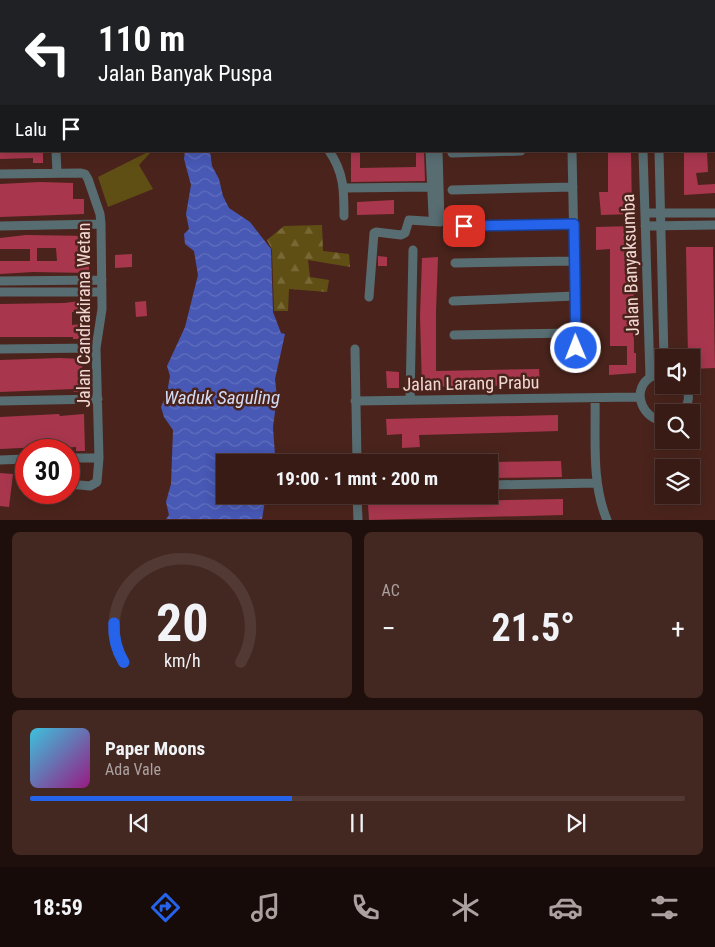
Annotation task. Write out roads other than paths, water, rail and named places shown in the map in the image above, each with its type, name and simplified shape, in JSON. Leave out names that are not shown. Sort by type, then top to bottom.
[{"type":"street","points":[[0,174],[57,173],[56,152]]},
{"type":"street","points":[[330,152],[339,170],[344,188],[344,216]]},
{"type":"street","points":[[430,152],[433,215]]},
{"type":"street","points":[[369,297],[374,233],[402,235],[405,233],[409,220],[440,222],[438,152]]},
{"type":"street","points":[[452,153],[486,152]]},
{"type":"street","points":[[572,152],[576,348]]},
{"type":"street","name":"Jalan Banyaksumba","points":[[643,152],[650,377]]},
{"type":"street","name":"Jalan Banyaksumba","points":[[659,152],[664,349]]},
{"type":"street","name":"Jalan Candrakirana Wetan","points":[[57,173],[85,174],[100,214],[101,224],[102,309],[96,348],[99,458],[97,482],[90,486],[80,485]]},
{"type":"street","points":[[452,190],[573,186]]},
{"type":"street","points":[[344,188],[432,187]]},
{"type":"street","points":[[645,213],[715,213]]},
{"type":"street","points":[[0,226],[101,224]]},
{"type":"street","points":[[464,226],[574,224]]},
{"type":"street","points":[[645,226],[715,225]]},
{"type":"street","points":[[410,400],[413,250]]},
{"type":"street","points":[[455,263],[574,261]]},
{"type":"street","points":[[0,281],[102,280]]},
{"type":"street","points":[[0,292],[102,292]]},
{"type":"street","points":[[453,300],[575,296]]},
{"type":"street","points":[[454,335],[576,333]]},
{"type":"street","points":[[0,349],[96,348]]},
{"type":"street","points":[[355,350],[357,454]]},
{"type":"street","points":[[655,376],[650,377],[641,390],[640,397],[643,408],[650,417],[655,418]]},
{"type":"street","name":"Jalan Larang Prabu","points":[[355,401],[640,397]]},
{"type":"street","points":[[595,398],[596,482],[600,503],[607,520]]},
{"type":"street","points":[[0,401],[98,399]]},
{"type":"street","points":[[80,458],[99,458]]},
{"type":"street","points":[[0,460],[15,459]]},
{"type":"street","points":[[498,485],[596,482]]},
{"type":"street","points":[[357,504],[358,520]]},
{"type":"water","name":"Waduk Saguling","points":[[185,152],[210,152],[212,166],[219,179],[223,196],[229,208],[250,222],[271,249],[273,312],[281,333],[285,334],[275,379],[277,397],[273,427],[275,454],[216,454],[216,504],[264,504],[262,519],[166,519],[169,515],[166,502],[171,484],[173,430],[164,417],[161,407],[167,393],[170,376],[167,366],[185,327],[198,275],[194,251],[185,244],[184,234],[189,229],[186,214],[191,185],[184,159]]}]
